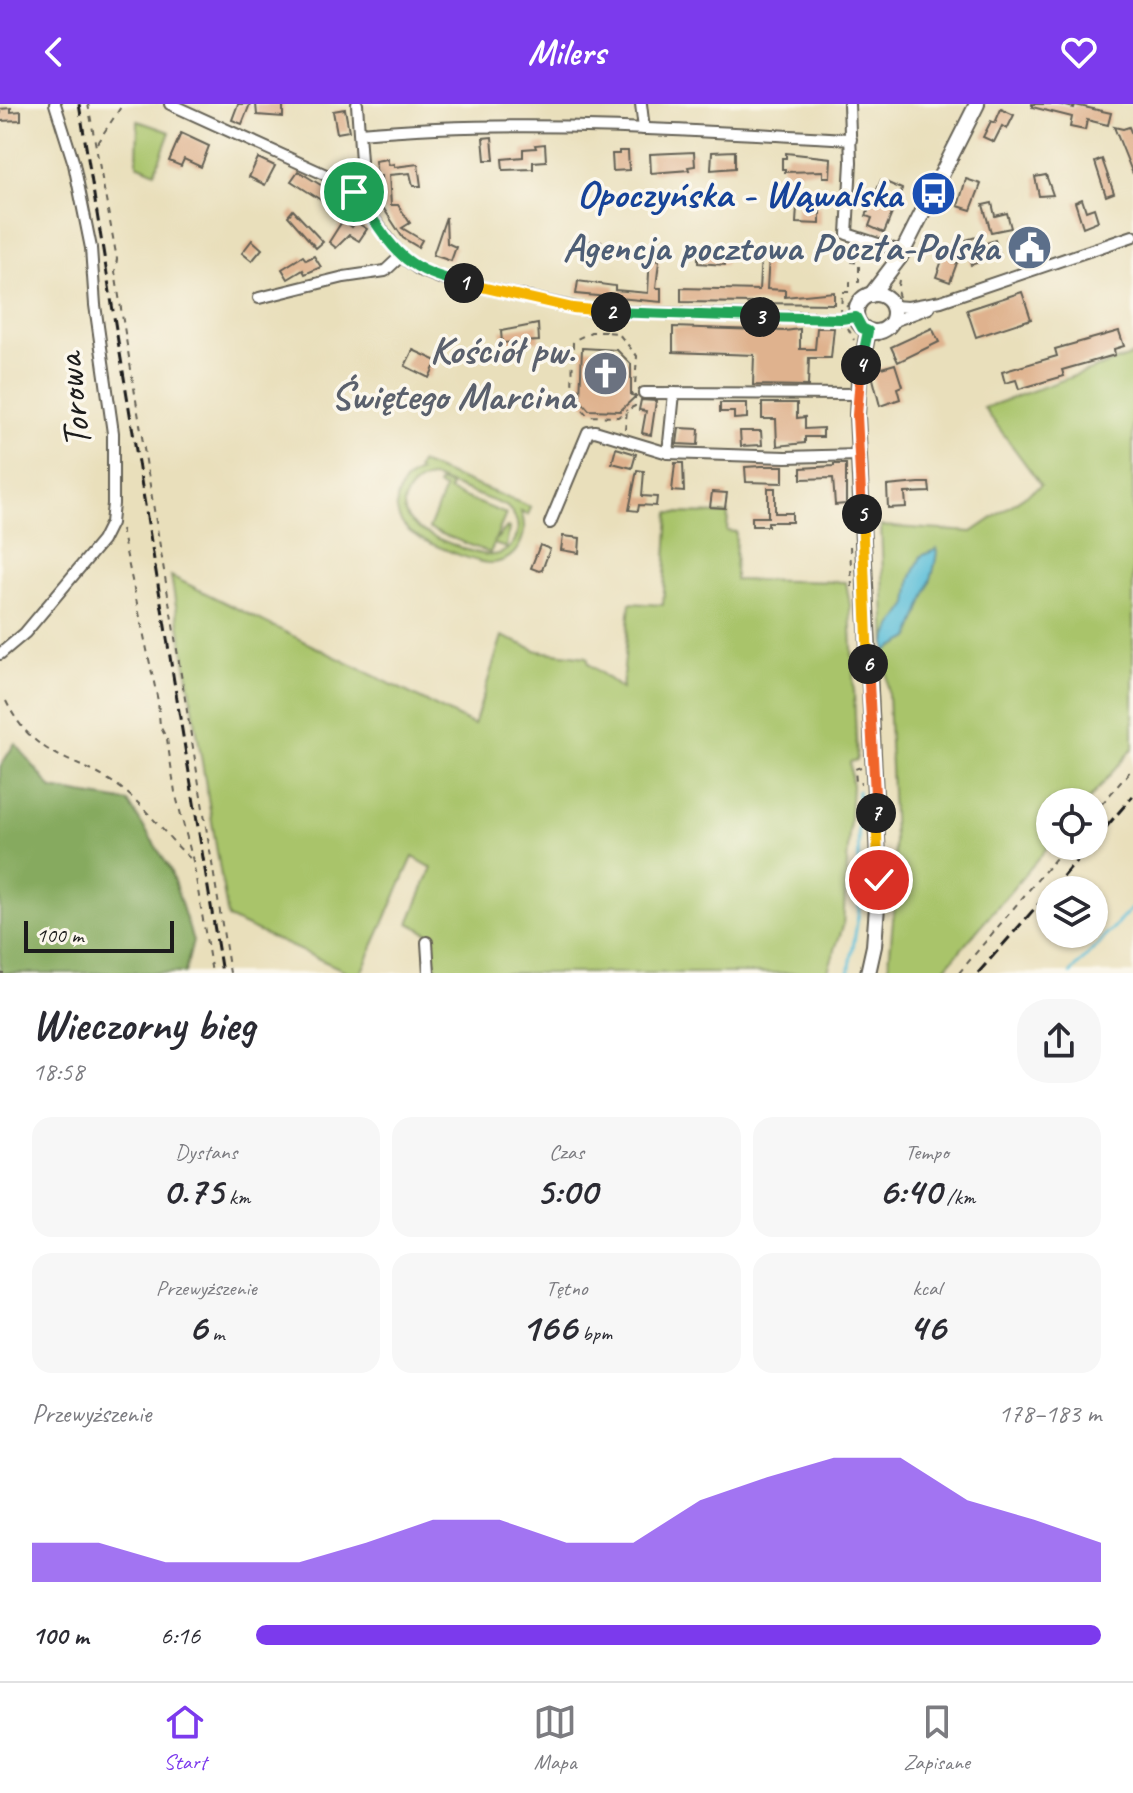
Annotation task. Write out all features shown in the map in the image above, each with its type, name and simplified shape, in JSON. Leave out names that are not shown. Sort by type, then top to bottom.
[{"type":"main road","points":[[844,316],[855,312],[860,301],[871,295],[902,254],[977,104]]},
{"type":"main road","points":[[844,316],[868,331],[891,327],[902,254]]},
{"type":"main road","points":[[871,295],[895,303]]},
{"type":"main road","points":[[868,331],[858,394],[859,455],[879,880],[874,946],[868,973]]},
{"type":"street","name":"Torowa","points":[[0,654],[25,633],[102,541],[111,523],[113,504],[113,433],[95,305],[91,248],[74,164],[55,104]]},
{"type":"street","points":[[170,104],[326,175],[354,192],[401,256],[420,270],[440,278],[591,311],[844,316]]},
{"type":"street","points":[[354,192],[361,161],[357,104]]},
{"type":"street","points":[[641,104],[644,129]]},
{"type":"street","points":[[849,104],[851,139],[847,234],[902,254]]},
{"type":"street","points":[[360,133],[421,127],[548,125],[851,139]]},
{"type":"street","points":[[895,303],[908,307],[941,301],[1133,236]]},
{"type":"street","points":[[259,298],[344,277],[385,271],[401,256]]},
{"type":"street","points":[[891,327],[941,301]]},
{"type":"street","points":[[644,393],[858,394]]},
{"type":"street","points":[[668,453],[674,393]]},
{"type":"street","points":[[550,523],[588,432],[595,431],[668,453],[786,457],[859,455]]},
{"type":"street","points":[[427,942],[429,973]]},
{"type":"path","points":[[88,104],[117,259],[115,272],[230,973]]},
{"type":"path","points":[[96,145],[123,104]]},
{"type":"path","points":[[368,173],[372,199]]},
{"type":"path","points":[[844,316],[842,292],[850,292],[850,282],[859,282],[859,263],[852,262],[854,246],[861,243],[885,251]]},
{"type":"path","points":[[895,303],[901,274]]},
{"type":"path","points":[[853,345],[853,334],[840,325],[852,298],[873,285],[879,277]]},
{"type":"path","points":[[606,317],[606,332]]},
{"type":"path","points":[[873,348],[891,327]]},
{"type":"path","points":[[591,332],[606,332],[618,333],[637,356],[635,406],[618,417],[588,416],[572,398],[573,341],[591,332]]},
{"type":"path","points":[[625,432],[627,410]]},
{"type":"path","points":[[120,524],[158,701],[160,726],[167,739],[175,792],[193,861],[212,973]]},
{"type":"path","points":[[6,701],[16,722],[41,746],[125,791],[193,861]]},
{"type":"path","points":[[1108,797],[1133,768]]},
{"type":"path","points":[[959,973],[1054,860]]},
{"type":"green space","points":[[138,121],[170,132],[155,172],[137,164]]},
{"type":"green space","points":[[1133,355],[1133,748],[1099,788],[1036,788],[1037,860],[941,973],[888,973],[896,888],[881,526],[972,532],[1041,485],[984,408]]},
{"type":"green space","points":[[420,463],[531,507],[528,515],[521,512],[523,537],[515,552],[492,563],[474,560],[422,539],[406,528],[397,512],[397,502],[402,486],[420,472],[417,470]],"holes":[[[434,478],[506,506],[516,522],[517,535],[508,549],[490,555],[439,539],[414,525],[404,510],[404,502],[411,488],[425,479]]]},
{"type":"green space","points":[[440,482],[451,486],[449,491],[506,514],[494,542],[509,528],[506,548],[494,544],[490,553],[429,529],[445,489],[438,486]]},
{"type":"green space","points":[[669,513],[728,514],[727,531],[736,532],[735,580],[846,582],[850,605],[857,760],[850,762],[852,787],[843,926],[827,973],[437,973],[428,933],[409,923],[432,868],[413,857],[361,973],[350,973],[228,918],[171,576],[474,725],[502,636],[538,651],[587,657],[589,664],[622,689],[630,603],[663,605]]},
{"type":"green space","points":[[15,743],[52,789],[128,802],[170,869],[193,941],[185,973],[0,973],[0,767]]},
{"type":"water","points":[[937,549],[930,582],[910,638],[886,651],[886,641],[892,627],[908,604],[911,579],[921,556]]},
{"type":"building","points":[[238,104],[250,104],[242,124],[232,120]]},
{"type":"building","points":[[256,104],[283,104],[283,117],[257,115]]},
{"type":"building","points":[[1032,104],[1058,104],[1074,108],[1075,105],[1111,113],[1108,125],[1087,120],[1085,130],[1070,127],[1072,117],[1032,107]]},
{"type":"building","points":[[11,108],[11,112],[21,111],[21,120],[0,121],[0,109]]},
{"type":"building","points":[[345,109],[349,131],[337,133],[333,111]]},
{"type":"building","points":[[1001,109],[1014,115],[1007,129],[1002,126],[994,142],[983,137],[991,121],[995,123]]},
{"type":"building","points":[[1114,127],[1129,127],[1133,137],[1133,174]]},
{"type":"building","points":[[181,133],[209,146],[201,167],[184,159],[181,166],[169,161]]},
{"type":"building","points":[[492,137],[494,160],[485,160],[483,138]]},
{"type":"building","points":[[545,144],[546,161],[533,162],[533,169],[503,170],[502,159],[523,157],[523,149]]},
{"type":"building","points":[[619,151],[628,151],[629,170],[613,171],[612,154],[619,154]]},
{"type":"building","points":[[735,151],[735,168],[711,170],[712,152]]},
{"type":"building","points":[[694,152],[695,166],[688,167],[689,170],[651,173],[650,154]]},
{"type":"building","points":[[786,153],[831,158],[830,177],[823,177],[823,171],[785,172],[782,158],[786,158]]},
{"type":"building","points":[[258,158],[275,166],[265,185],[249,177]]},
{"type":"building","points":[[387,159],[389,165],[394,164],[394,167],[418,164],[421,186],[413,186],[410,173],[389,175],[391,205],[398,205],[410,223],[402,228],[422,240],[418,247],[403,238],[382,206],[381,176],[377,176],[375,161]]},
{"type":"building","points":[[1102,159],[1114,193],[1106,196],[1095,162]]},
{"type":"building","points":[[298,171],[337,195],[331,203],[326,199],[324,202],[291,181]]},
{"type":"building","points":[[1046,175],[1053,195],[1039,196],[1035,177]]},
{"type":"building","points":[[966,179],[981,184],[971,210],[958,206]]},
{"type":"building","points":[[881,180],[902,189],[884,233],[869,226],[872,218],[866,216]]},
{"type":"building","points":[[1082,199],[1086,211],[1094,208],[1098,221],[1083,227],[1075,202]]},
{"type":"building","points":[[992,203],[995,216],[1007,213],[1011,228],[991,232],[983,205]]},
{"type":"building","points":[[797,206],[820,207],[820,224],[796,223]]},
{"type":"building","points":[[293,210],[323,242],[316,248],[288,216]]},
{"type":"building","points":[[446,217],[447,243],[456,247],[451,261],[433,255]]},
{"type":"building","points":[[343,220],[352,227],[356,222],[367,229],[359,241],[349,235],[336,248],[329,242]]},
{"type":"building","points":[[1028,231],[1032,248],[1017,251],[1013,235]]},
{"type":"building","points":[[976,237],[978,246],[995,240],[1000,255],[971,265],[966,240]]},
{"type":"building","points":[[252,240],[262,249],[252,261],[242,253]]},
{"type":"building","points":[[583,241],[601,241],[601,252],[583,252]]},
{"type":"building","points":[[650,253],[657,253],[659,261],[656,288],[661,288],[661,302],[576,294],[578,281],[615,286],[615,290],[648,293]]},
{"type":"building","points":[[698,254],[726,255],[725,265],[698,263]]},
{"type":"building","points":[[761,255],[769,255],[767,289],[785,290],[785,297],[834,292],[834,304],[681,302],[681,288],[759,290]]},
{"type":"building","points":[[944,255],[958,260],[950,282],[936,277]]},
{"type":"building","points":[[303,256],[306,260],[314,256],[321,267],[305,274],[303,270],[288,279],[282,269]]},
{"type":"building","points":[[1022,292],[1031,319],[976,337],[967,310]]},
{"type":"building","points":[[538,324],[539,341],[502,343],[501,331]]},
{"type":"building","points":[[673,327],[800,329],[800,349],[815,349],[817,328],[834,328],[831,358],[809,358],[808,386],[753,385],[754,355],[673,352]]},
{"type":"building","points":[[932,328],[939,342],[898,362],[891,347]]},
{"type":"building","points":[[1119,331],[1124,346],[1114,349],[1115,355],[1062,370],[1064,376],[1019,389],[1016,380],[1005,383],[1002,372],[1057,356],[1055,349]]},
{"type":"building","name":"Kościół pw. Świętego Marcina","points":[[582,348],[617,350],[631,364],[631,395],[636,396],[620,411],[589,410],[580,400]]},
{"type":"building","points":[[413,350],[437,361],[429,378],[405,366]]},
{"type":"building","points":[[895,364],[902,386],[897,388],[900,399],[880,406],[871,371]]},
{"type":"building","points":[[641,400],[656,401],[651,435],[642,433],[646,411],[639,410]]},
{"type":"building","points":[[720,403],[747,403],[747,418],[734,419],[734,412],[720,412]]},
{"type":"building","points":[[762,403],[797,403],[797,418],[805,417],[805,429],[823,428],[823,437],[805,437],[805,443],[777,446],[776,419],[762,419]]},
{"type":"building","points":[[679,428],[699,429],[698,445],[677,444]]},
{"type":"building","points":[[740,431],[761,431],[762,445],[741,446]]},
{"type":"building","points":[[616,448],[636,454],[632,468],[612,463]]},
{"type":"building","points":[[675,463],[683,463],[684,492],[672,491]]},
{"type":"building","points":[[846,464],[846,504],[835,505],[833,478],[801,479],[801,468]]},
{"type":"building","points":[[783,466],[783,483],[746,482],[745,467]]},
{"type":"building","points":[[637,470],[644,471],[642,496],[657,497],[656,506],[639,505],[638,511],[629,510]]},
{"type":"building","points":[[929,483],[930,492],[905,493],[906,507],[888,508],[887,486]]},
{"type":"building","points":[[768,488],[775,488],[775,513],[792,513],[792,522],[752,526],[752,517],[768,517]]},
{"type":"building","points":[[712,492],[727,493],[725,508],[710,507]]},
{"type":"building","points":[[563,536],[580,538],[579,553],[561,550]]},
{"type":"building","points":[[540,545],[550,549],[539,571],[531,568]]},
{"type":"waterway","points":[[849,973],[859,910],[858,791]]},
{"type":"waterway","points":[[1071,973],[1133,907]]},
{"type":"railway","points":[[79,104],[222,973]]},
{"type":"railway","points":[[1108,825],[1133,796]]},
{"type":"railway","points":[[1063,876],[1077,860]]},
{"type":"railway","points":[[978,973],[1036,907]]},
{"type":"place","name":"Opoczyńska - Wąwalska","points":[[933,194]]},
{"type":"place","name":"Agencja pocztowa Poczta-Polska","points":[[1030,247]]},
{"type":"place","name":"Kościół pw. Świętego Marcina","points":[[606,373]]},
{"type":"route","points":[[354,192],[401,256],[420,270],[440,278],[591,311],[856,317],[858,324],[868,331],[859,380],[857,415],[879,880]]}]
